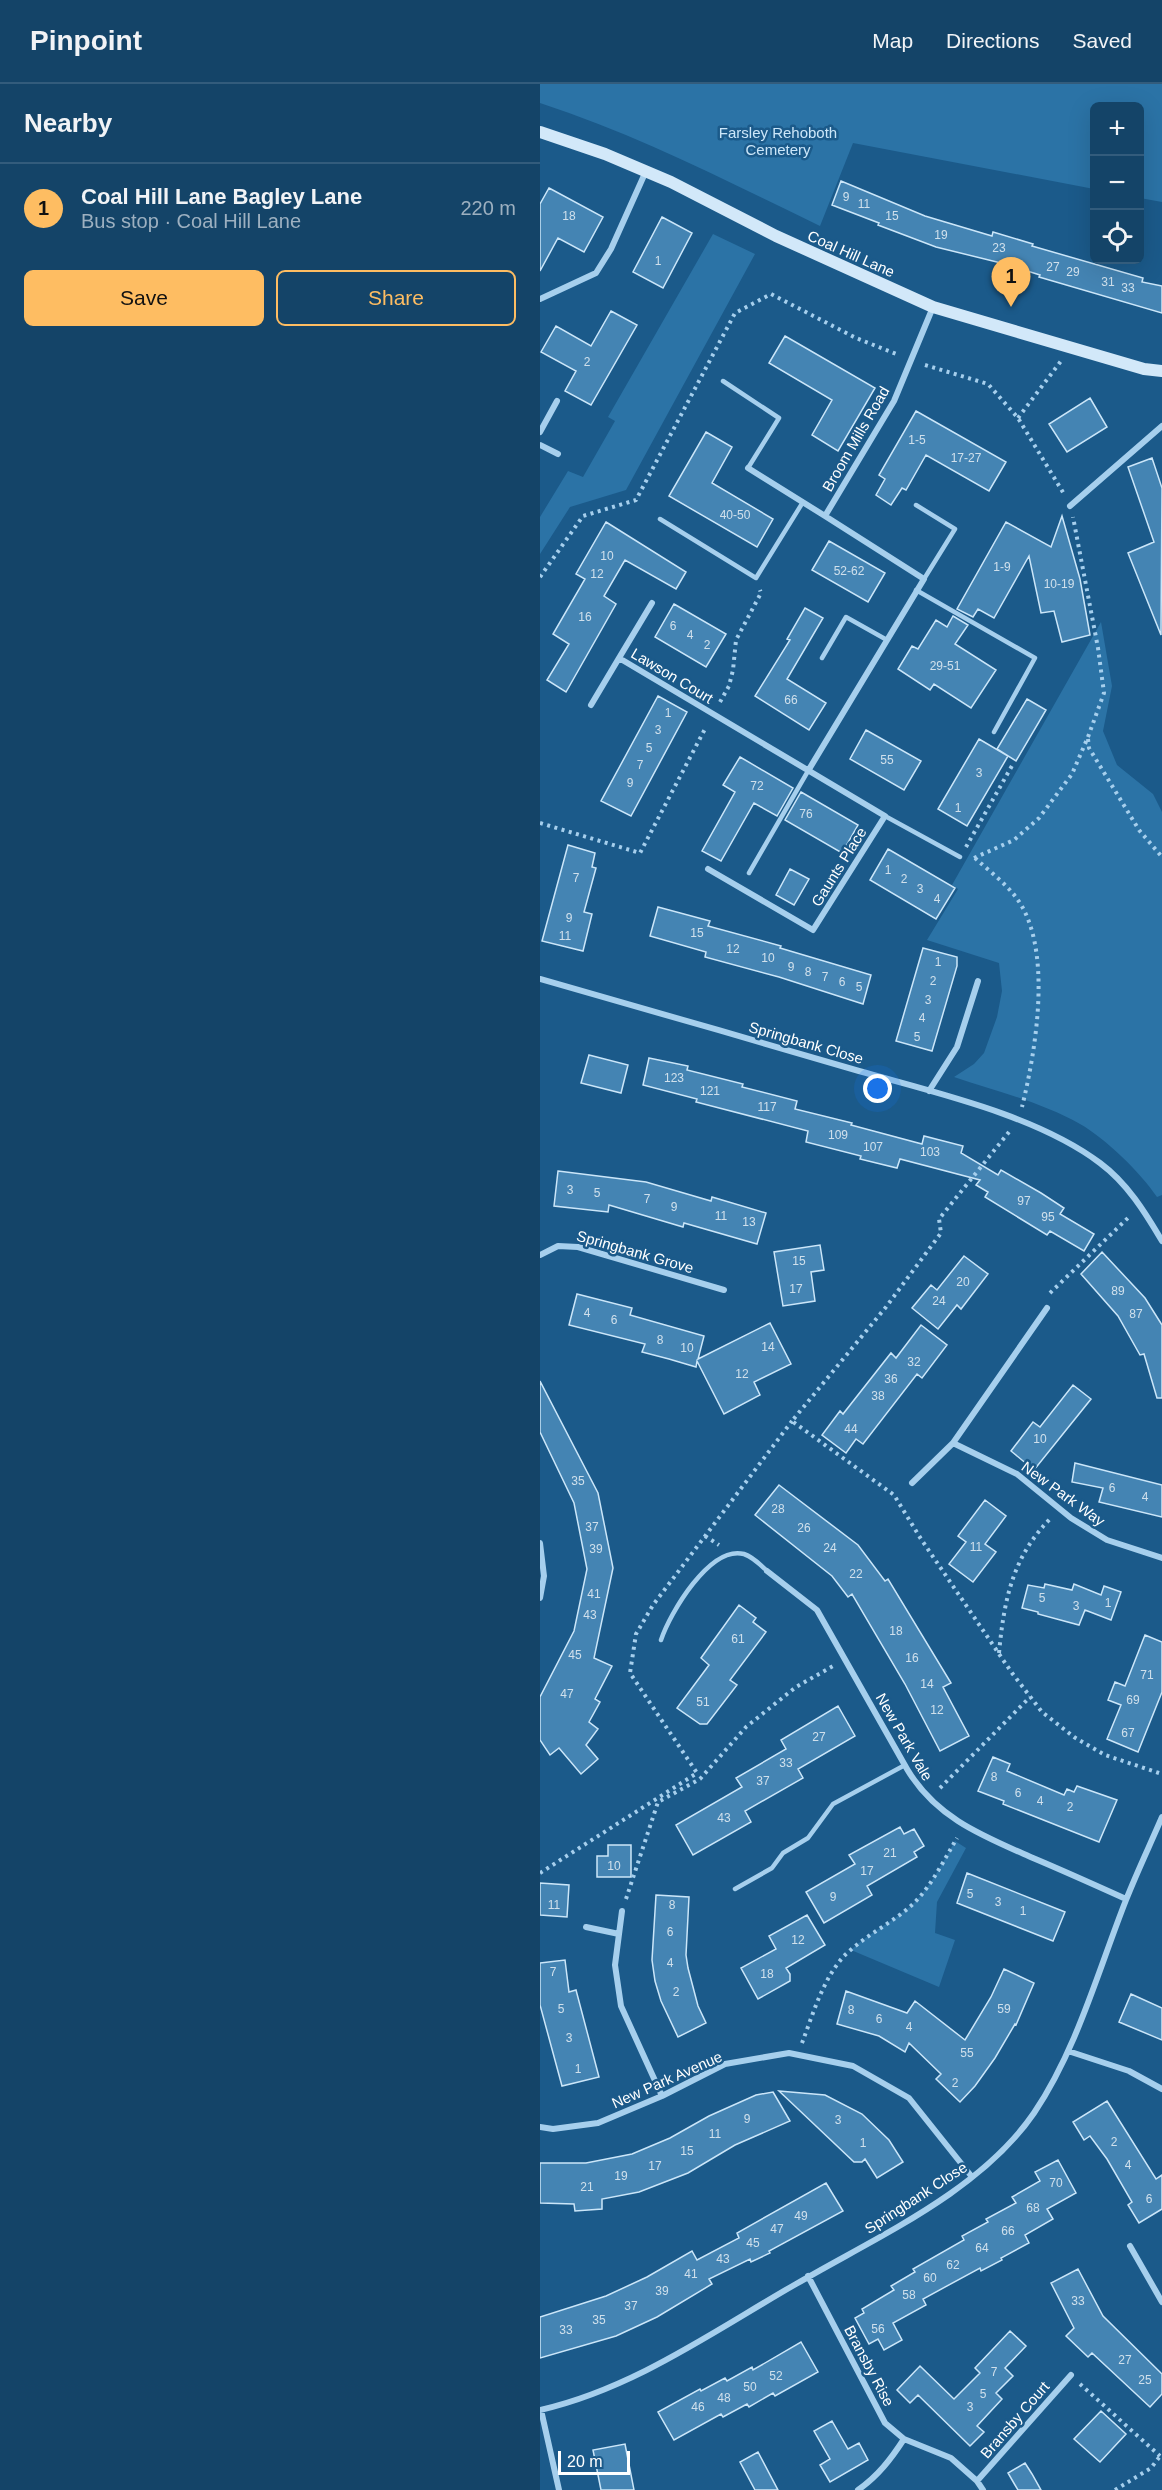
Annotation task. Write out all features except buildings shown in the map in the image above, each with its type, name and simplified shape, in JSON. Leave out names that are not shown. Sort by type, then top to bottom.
[{"type":"street","name":"Coal Hill Lane","points":[[540,132],[646,171],[776,236],[933,308],[1070,349],[1144,369],[1162,371]]},
{"type":"street","points":[[540,299],[596,273],[611,249],[646,171]]},
{"type":"street","name":"Broom Mills Road","points":[[825,516],[894,400],[933,308]]},
{"type":"street","points":[[540,432],[557,400]]},
{"type":"street","points":[[1071,506],[1162,426]]},
{"type":"street","points":[[540,445],[558,454]]},
{"type":"street","name":"Broom Mills Road","points":[[748,468],[924,579]]},
{"type":"street","points":[[808,771],[924,579]]},
{"type":"street","name":"Lawson Court","points":[[591,705],[652,603]]},
{"type":"street","name":"Lawson Court","points":[[619,658],[712,714]]},
{"type":"street","points":[[712,714],[885,816]]},
{"type":"street","name":"Gaunts Place","points":[[708,869],[813,930],[885,816]]},
{"type":"street","name":"Springbank Close","points":[[540,979],[928,1091],[1019,1120],[1059,1138],[1101,1163],[1131,1192],[1162,1241]]},
{"type":"street","points":[[928,1091],[957,1047],[978,981]]},
{"type":"street","name":"Springbank Grove","points":[[540,1255],[558,1246],[578,1246],[723,1290]]},
{"type":"street","points":[[912,1483],[953,1443],[1047,1308]]},
{"type":"street","name":"New Park Way","points":[[953,1443],[1017,1474],[1061,1509],[1107,1540],[1162,1558]]},
{"type":"street","points":[[540,1543],[544,1576],[540,1598]]},
{"type":"street","name":"New Park Vale","points":[[767,1571],[817,1610],[918,1788],[929,1799],[965,1826],[1126,1899]]},
{"type":"street","name":"Springbank Close","points":[[541,2410],[601,2392],[665,2360],[808,2276],[904,2224],[972,2177],[1004,2147],[1033,2113],[1068,2051],[1126,1899],[1162,1817]]},
{"type":"street","points":[[622,1911],[615,1965],[621,2006],[662,2096]]},
{"type":"street","points":[[586,1927],[619,1934]]},
{"type":"street","points":[[1068,2051],[1129,2071],[1162,2089]]},
{"type":"street","name":"New Park Avenue","points":[[540,2127],[553,2129],[598,2123],[662,2096],[725,2064],[789,2053],[854,2066],[909,2097],[972,2177]]},
{"type":"street","points":[[1130,2246],[1162,2302]]},
{"type":"street","name":"Bransby Rise","points":[[808,2276],[885,2423],[904,2439],[951,2458],[977,2481],[982,2490]]},
{"type":"street","name":"Bransby Court","points":[[977,2481],[1071,2375]]},
{"type":"street","points":[[541,2410],[559,2490]]},
{"type":"street","points":[[858,2490],[871,2481],[890,2460],[904,2439]]},
{"type":"lane","points":[[723,381],[779,418],[748,468]]},
{"type":"lane","points":[[660,519],[756,578],[803,502]]},
{"type":"lane","points":[[916,505],[955,529],[924,579]]},
{"type":"lane","points":[[916,590],[1035,658],[994,732]]},
{"type":"lane","points":[[822,658],[846,617],[886,640]]},
{"type":"lane","points":[[749,873],[808,771]]},
{"type":"lane","points":[[885,816],[960,857]]},
{"type":"lane","points":[[661,1640],[667,1624],[679,1605],[708,1567],[720,1558],[732,1554],[744,1554],[767,1571]]},
{"type":"lane","points":[[735,1889],[771,1868],[783,1853],[807,1838],[833,1804],[905,1765]]},
{"type":"path","points":[[540,577],[583,516],[636,500],[735,313],[771,294],[856,338],[911,361],[987,384],[1018,418],[1071,506],[1098,648],[1104,693],[1072,774],[1039,818],[1014,840],[975,858],[960,857],[1013,764]]},
{"type":"path","points":[[1018,418],[1070,349]]},
{"type":"path","points":[[540,823],[640,853],[712,714],[729,686],[736,640],[761,593],[756,578]]},
{"type":"path","points":[[1088,737],[1089,748],[1139,830],[1162,857]]},
{"type":"path","points":[[540,1873],[697,1773],[630,1673],[636,1634],[653,1605],[792,1421],[886,1307],[941,1233],[939,1219],[1019,1120],[1031,1068],[1038,1017],[1033,933],[1016,897],[975,858]]},
{"type":"path","points":[[1047,1308],[1048,1295],[1140,1207]]},
{"type":"path","points":[[792,1421],[894,1495],[999,1654],[1042,1712],[1074,1737],[1105,1755],[1162,1774]]},
{"type":"path","points":[[999,1654],[1002,1618],[1009,1588],[1023,1552],[1038,1531],[1061,1509]]},
{"type":"path","points":[[622,1911],[659,1799],[700,1779],[747,1727],[796,1687],[846,1659]]},
{"type":"path","points":[[929,1799],[1030,1696]]},
{"type":"path","points":[[798,2055],[826,1983],[843,1957],[866,1937],[914,1903],[931,1881],[965,1826]]},
{"type":"path","points":[[1071,2375],[1161,2455],[1151,2468],[1114,2490]]},
{"type":"green space","name":"Farsley Rehoboth Cemetery","points":[[540,84],[1162,84],[1162,202],[1144,199],[1144,102],[1090,102],[1090,188],[853,143],[820,226],[647,144],[540,103]]},
{"type":"green space","points":[[713,234],[755,254],[626,490],[570,507],[540,554],[540,517],[568,471],[583,477],[615,421],[608,417]]},
{"type":"green space","points":[[1101,622],[1112,686],[1103,731],[1117,765],[1153,794],[1162,812],[1162,1195],[1157,1197],[1142,1177],[1122,1157],[1080,1124],[1034,1103],[954,1077],[974,1064],[984,1053],[997,1017],[1002,991],[999,963],[927,940],[958,889],[952,885]]},
{"type":"green space","points":[[955,1841],[966,1848],[937,1902],[935,1933],[955,1940],[939,1987],[851,1950],[914,1903],[931,1881]]},
{"type":"place","name":"Coal Hill Lane Bagley Lane","points":[[1011,307]]}]
